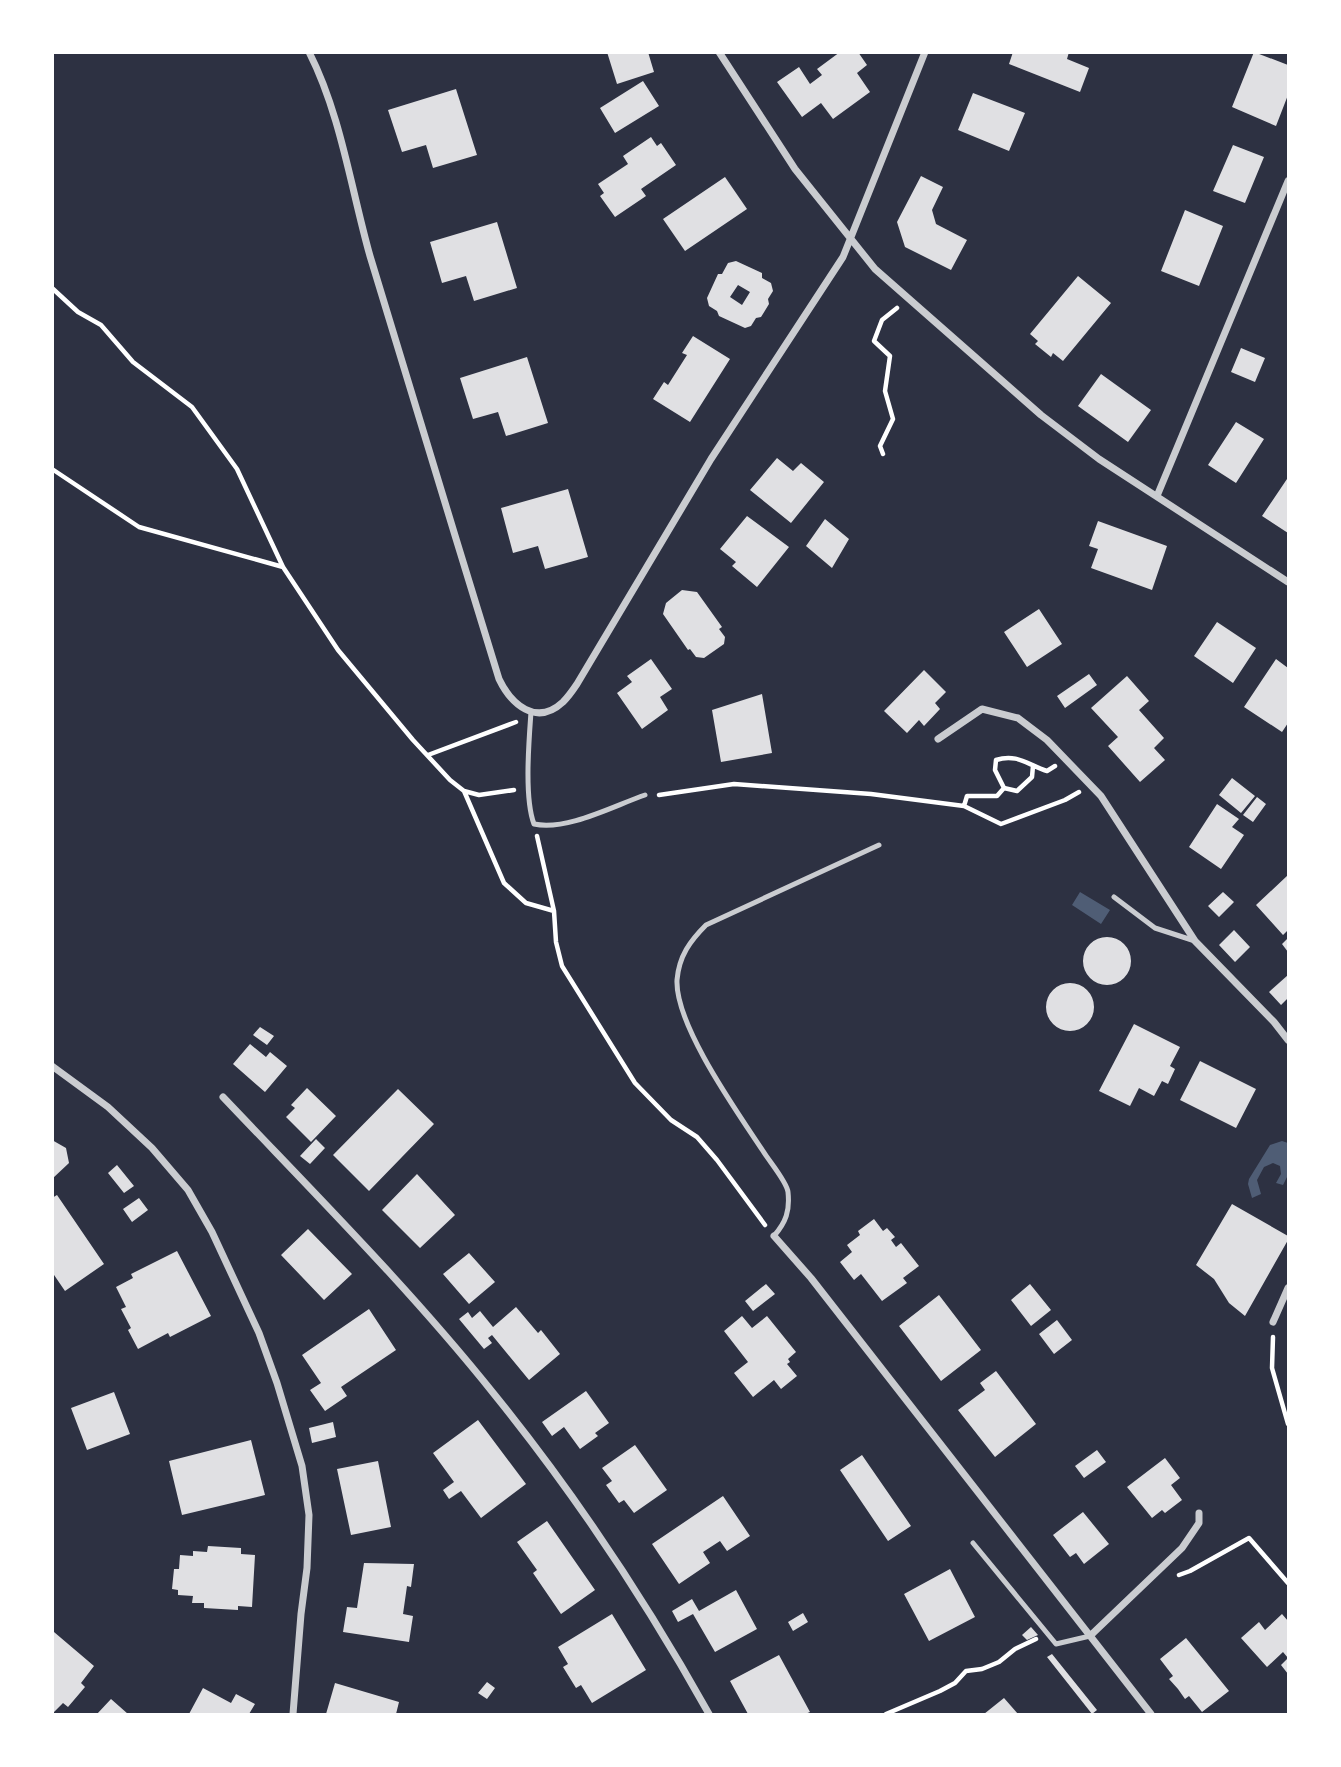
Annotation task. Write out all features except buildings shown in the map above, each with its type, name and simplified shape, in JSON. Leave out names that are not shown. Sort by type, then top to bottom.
[{"type":"street","points":[[309,52],[332,110],[370,253],[499,679],[508,696],[531,714],[549,711],[563,703],[577,684],[711,458],[843,257],[925,52]]},
{"type":"street","points":[[719,52],[794,169],[875,269],[1041,415],[1099,459],[1289,582]]},
{"type":"street","points":[[1157,496],[1289,181]]},
{"type":"street","points":[[938,739],[982,709],[1018,718],[1046,740],[1101,796],[1195,941],[1289,1040]]},
{"type":"street","points":[[52,1066],[108,1107],[152,1148],[188,1190],[212,1233],[259,1333],[302,1466],[309,1515],[307,1568],[293,1714]]},
{"type":"street","points":[[223,1097],[396,1278],[495,1394],[601,1539],[687,1674],[709,1714]]},
{"type":"street","points":[[775,1236],[811,1278],[1151,1714]]},
{"type":"street","points":[[1273,1322],[1289,1288]]},
{"type":"street","points":[[1090,1636],[1182,1548],[1199,1523],[1199,1513]]},
{"type":"lane","points":[[531,714],[530,788],[534,824],[546,826],[565,823],[645,795]]},
{"type":"lane","points":[[775,1236],[786,1223],[788,1189],[714,1077],[680,1000],[677,982],[680,962],[689,941],[706,925],[879,845]]},
{"type":"lane","points":[[1114,897],[1155,928],[1195,941]]},
{"type":"lane","points":[[973,1544],[1056,1644],[1090,1636]]},
{"type":"path","points":[[52,288],[78,312],[101,325],[133,362],[192,407],[237,469],[282,567],[338,650],[450,780],[464,791],[479,795],[530,788]]},
{"type":"path","points":[[883,454],[880,446],[892,419],[885,391],[890,356],[874,341],[882,320],[909,298]]},
{"type":"path","points":[[52,469],[139,527],[282,567]]},
{"type":"path","points":[[428,755],[531,714]]},
{"type":"path","points":[[1004,788],[995,770],[996,760],[1007,756],[1021,758],[1047,771],[1064,758]]},
{"type":"path","points":[[1004,788],[1017,791],[1032,777],[1033,766]]},
{"type":"path","points":[[645,795],[667,795],[734,785],[871,794],[964,806],[1001,824],[1065,800],[1091,786]]},
{"type":"path","points":[[964,806],[967,796],[997,796],[1004,788]]},
{"type":"path","points":[[464,791],[504,883],[526,903],[554,911]]},
{"type":"path","points":[[534,824],[554,911],[556,942],[562,966],[635,1083],[671,1120],[697,1137],[775,1236]]},
{"type":"path","points":[[1273,1322],[1272,1368],[1289,1424]]},
{"type":"path","points":[[1144,1584],[1191,1571],[1248,1538],[1289,1583]]},
{"type":"path","points":[[886,1714],[940,1692],[958,1680],[965,1671],[982,1670],[999,1662],[1011,1651],[1031,1642],[1044,1631]]},
{"type":"water","points":[[1080,892],[1110,910],[1101,924],[1072,905]]},
{"type":"water","points":[[1282,1141],[1288,1143],[1288,1175],[1283,1185],[1276,1183],[1281,1174],[1280,1166],[1273,1163],[1264,1167],[1257,1180],[1261,1194],[1252,1198],[1249,1179],[1270,1145]]}]
